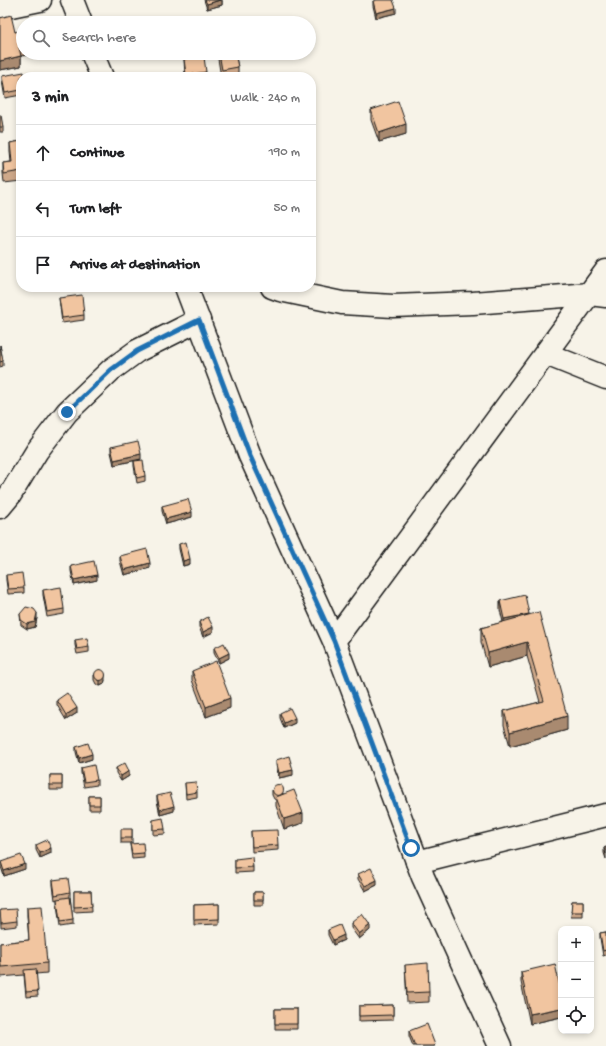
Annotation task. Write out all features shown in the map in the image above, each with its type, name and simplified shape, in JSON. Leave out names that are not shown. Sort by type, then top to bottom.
[{"type":"street","points":[[0,6],[11,6],[40,0]]},
{"type":"street","points":[[72,0],[78,16]]},
{"type":"street","points":[[95,60],[100,72]]},
{"type":"street","points":[[334,641],[546,354],[598,295],[606,271]]},
{"type":"street","points":[[188,292],[250,456],[334,641],[416,862],[500,1046]]},
{"type":"street","points":[[290,292],[342,303],[393,306],[473,303],[598,295]]},
{"type":"street","points":[[0,507],[10,495],[37,451],[67,412],[111,370],[137,351],[199,320]]},
{"type":"street","points":[[546,354],[606,378]]},
{"type":"street","points":[[416,862],[606,815]]},
{"type":"building","points":[[205,0],[220,0],[207,4]]},
{"type":"building","points":[[393,0],[396,8],[376,13],[373,1]]},
{"type":"building","points":[[11,15],[16,32],[16,57],[0,61],[0,18]]},
{"type":"building","points":[[184,60],[204,60],[206,72],[186,72]]},
{"type":"building","points":[[220,60],[236,60],[238,67],[222,70]]},
{"type":"building","points":[[16,73],[16,91],[5,93],[2,76]]},
{"type":"building","points":[[398,101],[406,124],[379,133],[371,110]]},
{"type":"building","points":[[1,115],[3,127],[0,127]]},
{"type":"building","points":[[16,142],[16,172],[4,174],[3,163],[12,162],[10,143]]},
{"type":"building","points":[[82,295],[84,315],[62,318],[59,298]]},
{"type":"building","points":[[0,345],[3,361],[0,362]]},
{"type":"building","points":[[138,441],[141,454],[114,460],[111,447]]},
{"type":"building","points":[[143,460],[145,476],[137,478],[134,461]]},
{"type":"building","points":[[188,499],[192,512],[166,519],[162,506]]},
{"type":"building","points":[[186,542],[190,559],[183,561],[179,544]]},
{"type":"building","points":[[147,549],[150,563],[124,570],[120,556]]},
{"type":"building","points":[[94,561],[97,575],[74,580],[71,566]]},
{"type":"building","points":[[22,573],[24,588],[8,589],[6,575]]},
{"type":"building","points":[[61,587],[64,609],[47,612],[43,590]]},
{"type":"building","points":[[525,595],[529,614],[504,619],[500,601]]},
{"type":"building","points":[[26,607],[34,609],[37,613],[35,622],[27,624],[21,620],[20,614]]},
{"type":"building","points":[[539,612],[567,716],[510,732],[504,711],[544,701],[527,642],[488,653],[481,628]]},
{"type":"building","points":[[208,617],[213,627],[203,632],[199,622]]},
{"type":"building","points":[[87,638],[89,647],[77,649],[75,640]]},
{"type":"building","points":[[224,643],[229,653],[219,658],[214,648]]},
{"type":"building","points":[[216,661],[230,698],[206,707],[192,671]]},
{"type":"building","points":[[98,670],[102,670],[104,671],[104,679],[98,680],[95,677],[95,673]]},
{"type":"building","points":[[67,693],[77,708],[66,715],[57,700]]},
{"type":"building","points":[[290,708],[295,718],[284,723],[280,713]]},
{"type":"building","points":[[88,743],[92,754],[79,758],[76,747]]},
{"type":"building","points":[[289,756],[293,770],[279,773],[276,760]]},
{"type":"building","points":[[125,763],[129,771],[121,776],[116,768]]},
{"type":"building","points":[[94,765],[97,780],[84,782],[81,768]]},
{"type":"building","points":[[50,775],[62,775],[62,785],[50,785]]},
{"type":"building","points":[[196,782],[197,792],[186,794],[185,783]]},
{"type":"building","points":[[276,785],[280,785],[282,786],[282,794],[276,795],[273,792],[273,788]]},
{"type":"building","points":[[294,790],[303,813],[284,819],[276,797]]},
{"type":"building","points":[[170,793],[174,806],[160,810],[157,796]]},
{"type":"building","points":[[89,796],[100,796],[100,805],[89,805]]},
{"type":"building","points":[[163,818],[165,829],[153,830],[153,820]]},
{"type":"building","points":[[121,829],[132,829],[132,838],[121,838]]},
{"type":"building","points":[[277,830],[278,845],[252,847],[251,831]]},
{"type":"building","points":[[47,840],[51,848],[40,853],[36,845]]},
{"type":"building","points":[[143,843],[144,853],[132,854],[130,844]]},
{"type":"building","points":[[21,855],[25,864],[4,871],[1,862]]},
{"type":"building","points":[[252,857],[253,867],[235,868],[235,859]]},
{"type":"building","points":[[371,868],[377,880],[365,886],[358,874]]},
{"type":"building","points":[[68,878],[70,892],[55,895],[53,880]]},
{"type":"building","points":[[74,891],[91,891],[92,906],[74,907]]},
{"type":"building","points":[[254,892],[263,892],[263,900],[254,900]]},
{"type":"building","points":[[70,897],[73,920],[60,922],[57,899]]},
{"type":"building","points":[[572,901],[583,901],[583,912],[571,912]]},
{"type":"building","points":[[219,904],[219,919],[194,920],[194,905]]},
{"type":"building","points":[[42,906],[47,963],[1,967],[0,943],[29,940],[27,907]]},
{"type":"building","points":[[16,909],[17,921],[1,923],[0,910]]},
{"type":"building","points":[[362,914],[370,925],[359,934],[351,923]]},
{"type":"building","points":[[340,925],[344,935],[333,940],[328,930]]},
{"type":"building","points":[[606,932],[606,950],[603,951],[600,933]]},
{"type":"building","points":[[428,963],[429,992],[407,993],[405,965]]},
{"type":"building","points":[[555,964],[558,978],[558,1009],[530,1014],[521,972]]},
{"type":"building","points":[[36,969],[38,991],[26,992],[24,970]]},
{"type":"building","points":[[393,1005],[393,1015],[359,1016],[359,1006]]},
{"type":"building","points":[[275,1009],[297,1009],[297,1024],[275,1024]]},
{"type":"building","points":[[427,1024],[435,1045],[415,1046],[409,1031]]},
{"type":"route","points":[[67,412],[111,370],[137,351],[199,320],[250,456],[334,641],[411,848]]}]
